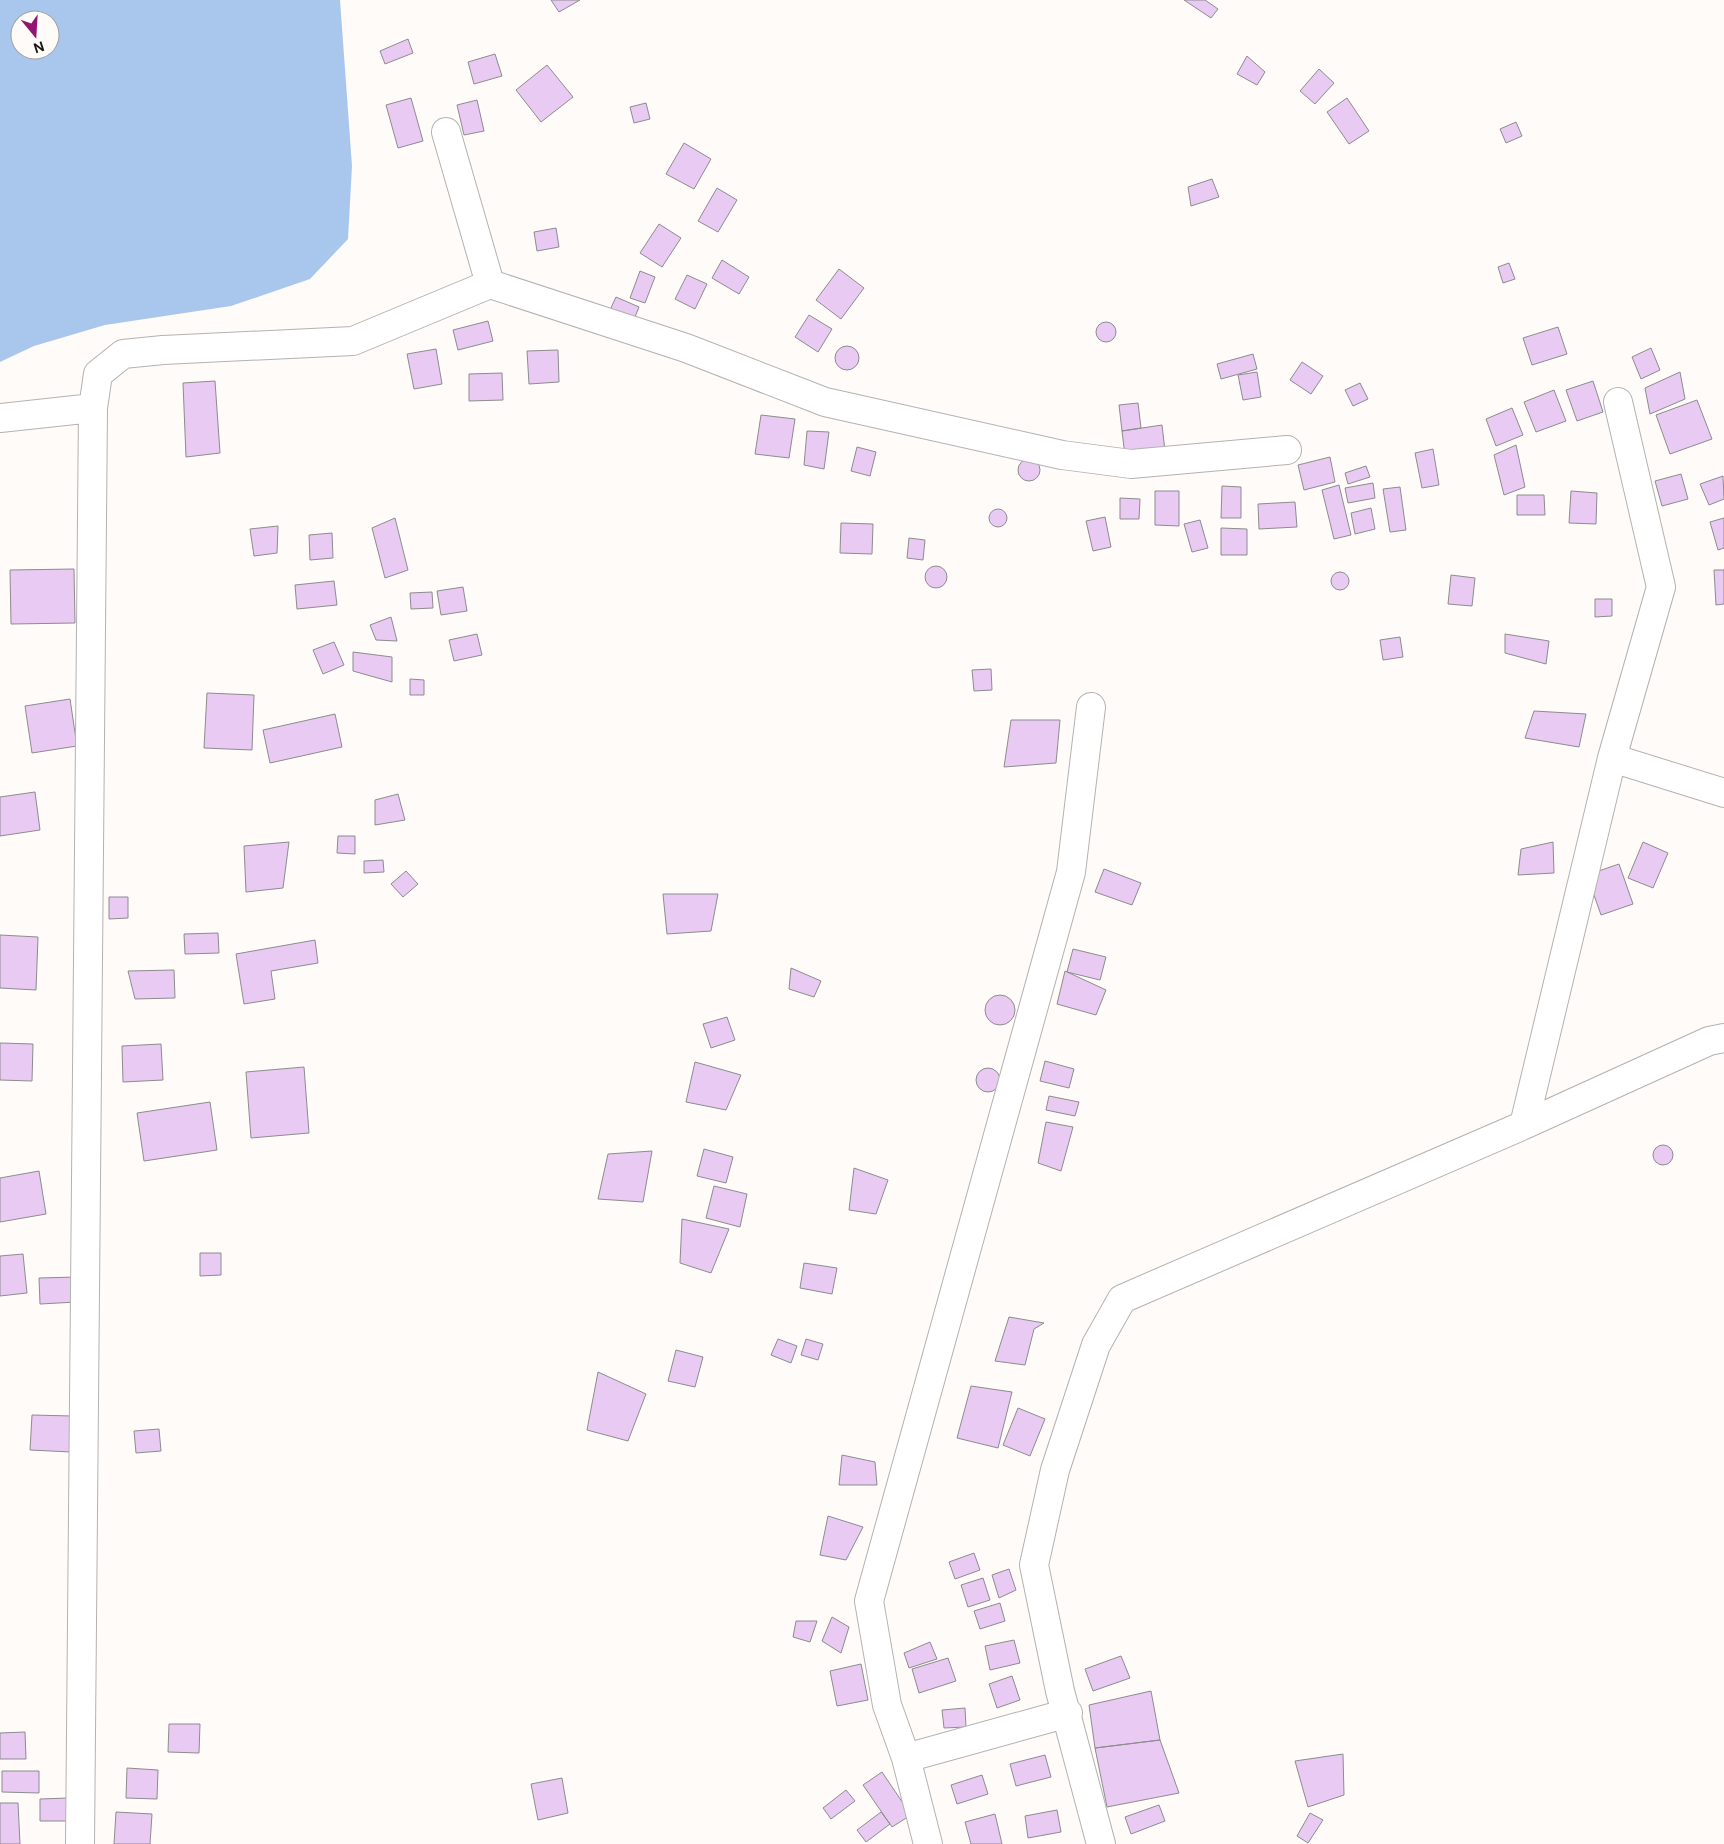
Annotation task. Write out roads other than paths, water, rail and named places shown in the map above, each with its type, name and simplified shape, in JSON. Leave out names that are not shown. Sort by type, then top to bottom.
[{"type":"street","points":[[446,132],[490,284]]},
{"type":"street","points":[[80,1844],[94,408],[98,374],[123,354],[163,350],[353,341],[490,284],[686,348],[825,402],[1062,455],[1131,464],[1287,450]]},
{"type":"street","points":[[1524,1125],[1612,758],[1661,587],[1618,402]]},
{"type":"street","points":[[0,418],[94,408]]},
{"type":"street","points":[[928,1844],[906,1758],[887,1705],[869,1600],[1071,872],[1091,707]]},
{"type":"street","points":[[1612,758],[1724,793]]},
{"type":"street","points":[[1101,1844],[1068,1713],[1060,1691],[1034,1565],[1055,1470],[1093,1354],[1122,1298],[1524,1125],[1709,1041],[1724,1038]]},
{"type":"street","points":[[906,1758],[1068,1713]]},
{"type":"water","points":[[0,0],[340,0],[352,166],[348,239],[310,279],[231,306],[105,325],[34,346],[0,362]]}]
